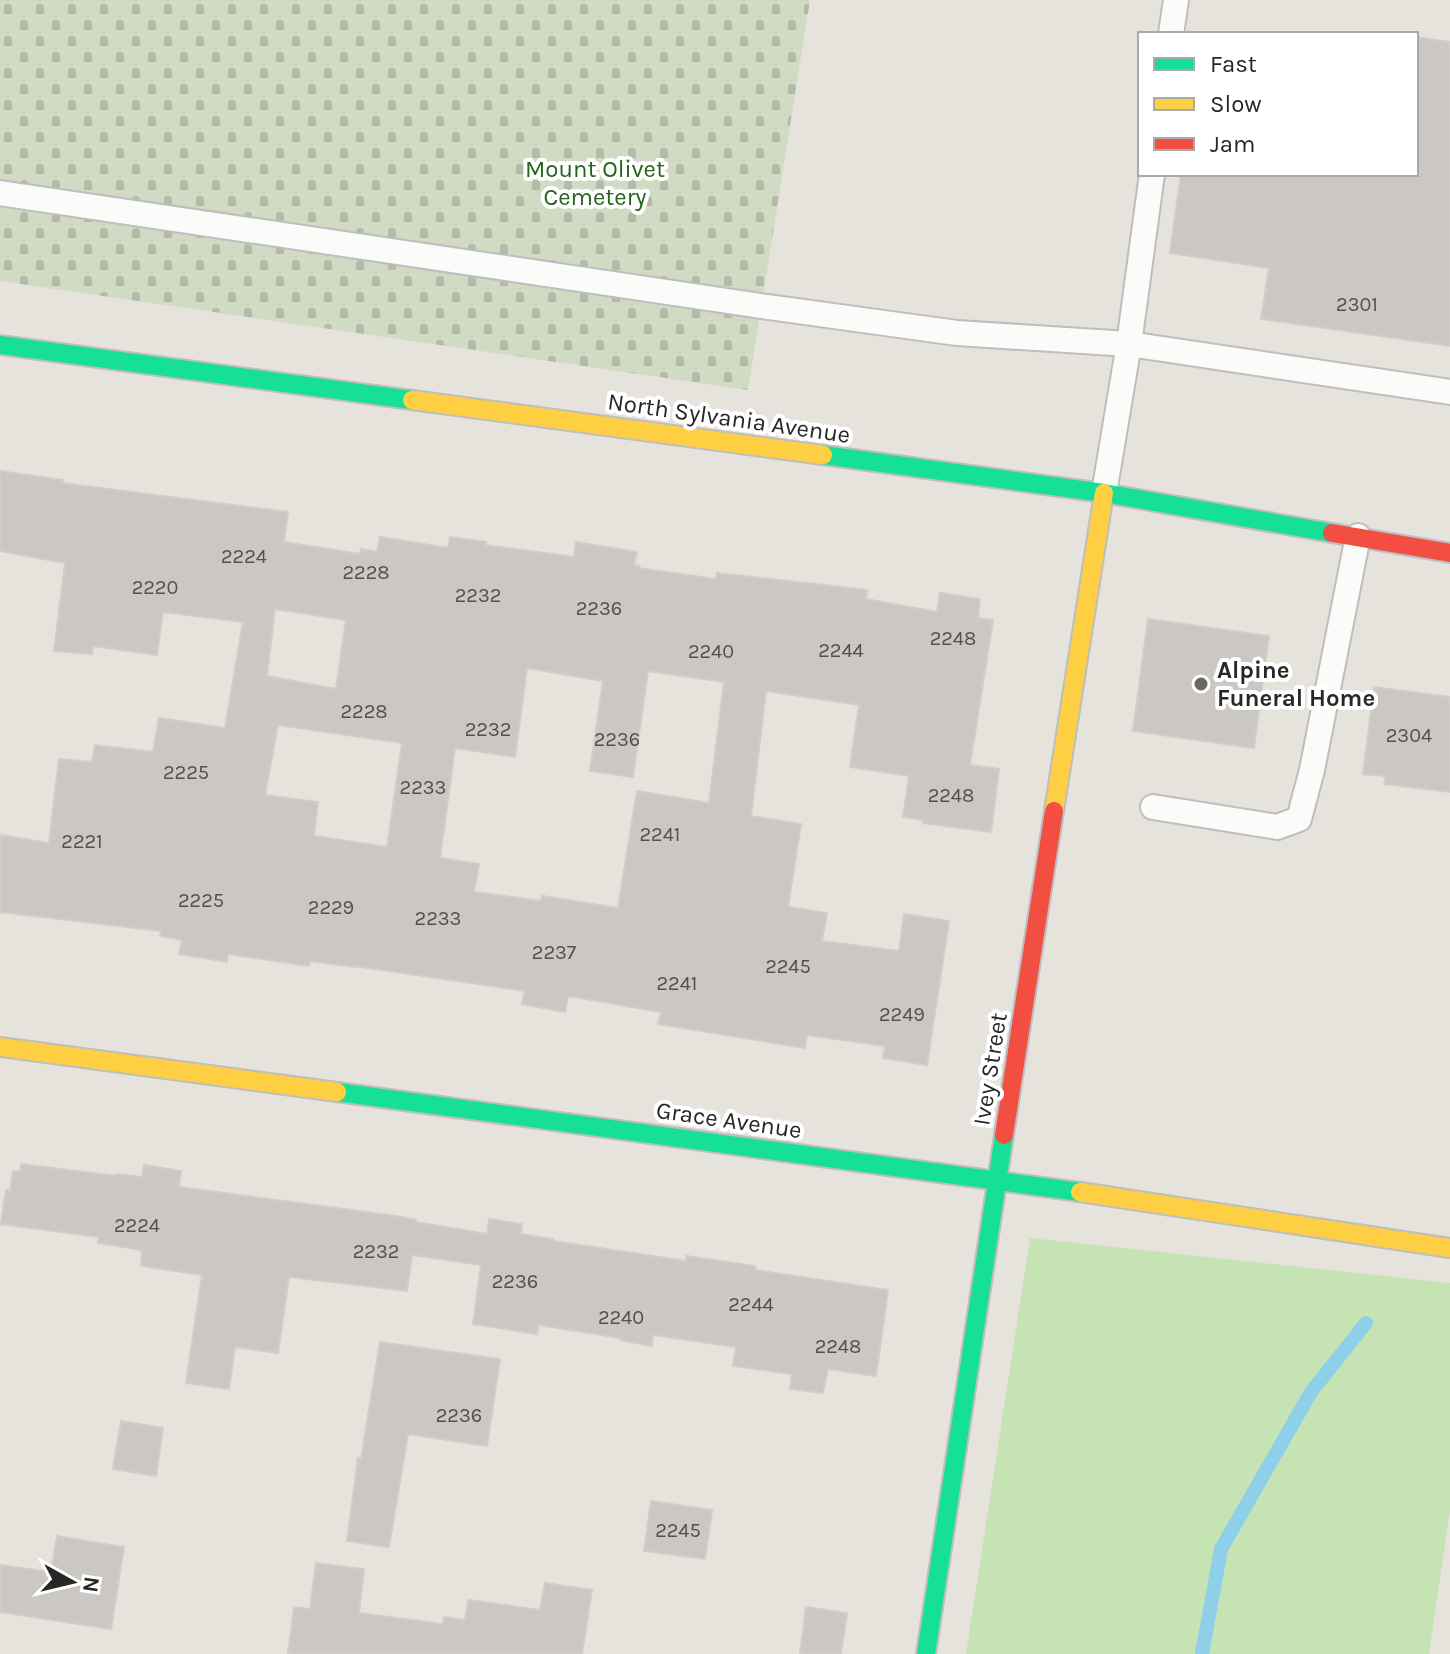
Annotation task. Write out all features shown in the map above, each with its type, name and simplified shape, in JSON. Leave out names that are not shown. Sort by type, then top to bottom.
[{"type":"street","name":"North Sylvania Avenue","points":[[0,345],[1104,493],[1450,553]]},
{"type":"street","name":"Ivey Street","points":[[926,1654],[1104,493]]},
{"type":"street","name":"Grace Avenue","points":[[0,1047],[997,1180],[1450,1248]]},
{"type":"lane","points":[[1171,32],[1176,0]]},
{"type":"lane","points":[[1104,493],[1129,344],[1152,176]]},
{"type":"lane","points":[[0,193],[927,329],[1129,344],[1450,392]]},
{"type":"lane","points":[[1153,807],[1277,827],[1299,819],[1312,770],[1358,536]]},
{"type":"green space","name":"Mount Olivet Cemetery","points":[[0,0],[810,0],[748,390],[0,281]]},
{"type":"green space","points":[[1030,1238],[1450,1283],[1450,1510],[1429,1654],[966,1654]]},
{"type":"building","points":[[1418,37],[1450,42],[1450,346],[1261,319],[1269,268],[1170,253],[1181,176],[1418,176]]},
{"type":"building","points":[[0,471],[63,480],[62,483],[288,512],[284,542],[360,554],[361,549],[377,552],[380,537],[448,548],[450,537],[574,557],[576,542],[637,552],[634,565],[638,568],[716,579],[717,573],[867,590],[866,599],[937,612],[940,593],[980,599],[978,618],[993,620],[970,765],[999,769],[991,832],[923,823],[923,820],[903,817],[909,776],[850,767],[859,705],[766,691],[751,816],[801,824],[788,907],[827,913],[822,941],[899,951],[904,914],[949,921],[927,1065],[883,1058],[885,1046],[807,1035],[805,1048],[658,1024],[661,1012],[568,996],[565,1012],[522,1004],[525,991],[310,961],[309,966],[228,954],[227,962],[179,954],[182,940],[160,936],[161,931],[0,912],[0,835],[49,843],[59,759],[92,762],[95,745],[153,752],[159,718],[225,728],[243,622],[163,612],[157,655],[93,646],[92,654],[54,651],[65,563],[0,551]],"holes":[[[275,609],[346,620],[336,689],[267,676]],[[527,668],[603,681],[590,771],[633,777],[648,671],[724,682],[709,803],[637,791],[618,908],[542,896],[541,901],[474,892],[479,864],[440,858],[455,748],[515,757]],[[278,725],[402,743],[387,847],[314,836],[318,802],[265,795]]]},
{"type":"building","name":"Alpine Funeral Home","points":[[1148,619],[1269,636],[1254,748],[1133,731]]},
{"type":"building","points":[[1374,687],[1450,697],[1450,792],[1384,784],[1386,776],[1363,774]]},
{"type":"building","points":[[21,1164],[142,1177],[144,1165],[181,1171],[179,1187],[396,1216],[487,1234],[489,1219],[522,1224],[521,1234],[553,1241],[686,1261],[686,1256],[755,1266],[755,1270],[888,1290],[876,1376],[828,1369],[823,1393],[790,1389],[792,1374],[733,1366],[736,1347],[653,1335],[652,1346],[539,1325],[537,1334],[473,1324],[481,1265],[412,1255],[407,1291],[289,1277],[278,1353],[235,1347],[229,1389],[186,1383],[202,1275],[141,1266],[142,1250],[98,1243],[99,1237],[1,1224],[6,1190],[10,1191],[13,1171],[20,1172]]},
{"type":"building","points":[[380,1342],[500,1359],[487,1446],[408,1434],[389,1547],[347,1541],[358,1458],[361,1459]]},
{"type":"building","points":[[121,1421],[163,1428],[156,1476],[113,1469]]},
{"type":"building","points":[[651,1501],[712,1510],[705,1559],[644,1551]]},
{"type":"building","points":[[57,1536],[124,1547],[111,1629],[0,1612],[0,1565],[51,1572]]},
{"type":"building","points":[[316,1563],[364,1569],[359,1613],[443,1624],[444,1617],[465,1620],[468,1600],[540,1610],[545,1583],[592,1590],[582,1654],[288,1654],[294,1607],[310,1609]]},
{"type":"building","points":[[806,1607],[847,1613],[841,1654],[800,1654]]},
{"type":"waterway","points":[[1202,1654],[1221,1549],[1311,1392],[1366,1323]]},
{"type":"traffic: fast","points":[[0,345],[412,400]]},
{"type":"traffic: fast","points":[[823,455],[1104,493],[1332,533]]},
{"type":"traffic: fast","points":[[337,1092],[1080,1192]]},
{"type":"traffic: fast","points":[[926,1654],[1004,1135]]},
{"type":"traffic: slow","points":[[412,400],[823,455]]},
{"type":"traffic: slow","points":[[1054,811],[1104,493]]},
{"type":"traffic: slow","points":[[0,1047],[337,1092]]},
{"type":"traffic: slow","points":[[1080,1192],[1450,1248]]},
{"type":"traffic: jam","points":[[1332,533],[1450,553]]},
{"type":"traffic: jam","points":[[1004,1135],[1054,811]]},
{"type":"place","name":"Alpine Funeral Home","points":[[1201,684]]}]
